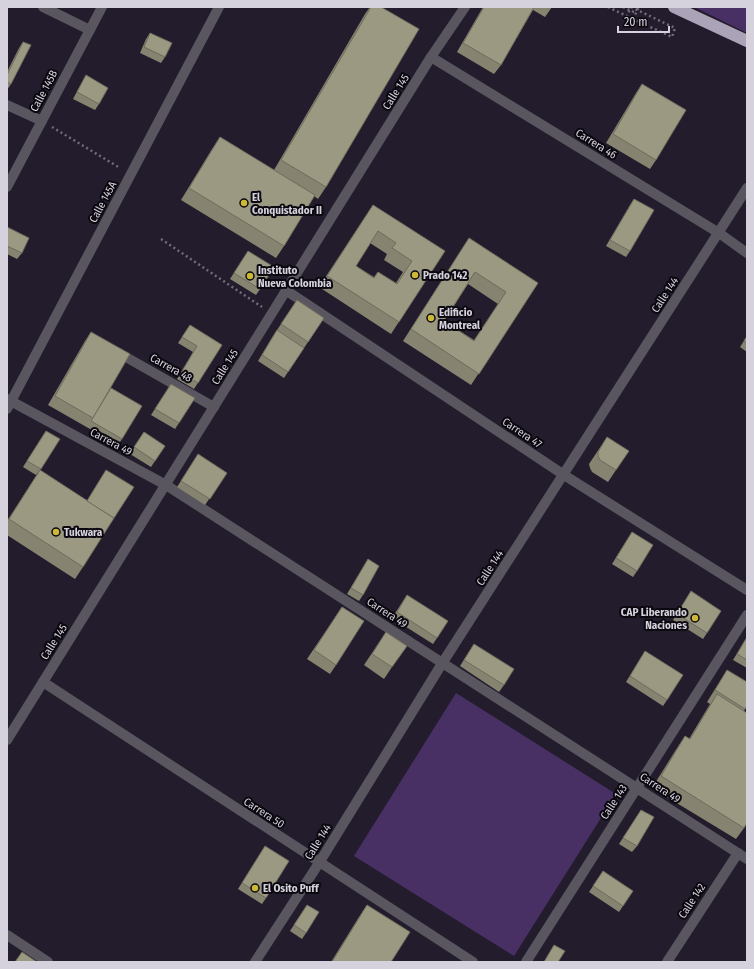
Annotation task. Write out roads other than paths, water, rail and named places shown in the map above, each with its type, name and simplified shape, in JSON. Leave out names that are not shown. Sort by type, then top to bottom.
[{"type":"highway","points":[[674,7],[747,41]]},
{"type":"street","points":[[43,7],[90,30]]},
{"type":"street","name":"Calle 145B","points":[[7,187],[102,7]]},
{"type":"street","name":"Calle 145A","points":[[8,403],[219,7]]},
{"type":"street","name":"Calle 145","points":[[7,740],[287,292],[431,57],[465,7]]},
{"type":"street","name":"Carrera 46","points":[[431,57],[719,233],[747,253]]},
{"type":"street","points":[[7,105],[42,121]]},
{"type":"street","name":"Calle 144","points":[[255,962],[319,863],[443,662],[747,188]]},
{"type":"street","name":"Carrera 47","points":[[287,292],[564,475],[747,590]]},
{"type":"street","name":"Carrera 48","points":[[115,351],[214,407]]},
{"type":"street","name":"Carrera 49","points":[[8,403],[166,485],[638,787],[747,859]]},
{"type":"street","name":"Calle 143","points":[[526,962],[747,615]]},
{"type":"street","name":"Carrera 50","points":[[43,682],[473,962]]},
{"type":"street","name":"Calle 142","points":[[667,962],[738,853]]},
{"type":"street","points":[[7,935],[48,962]]},
{"type":"place","name":"El Conquistador II","points":[[244,203]]},
{"type":"place","name":"Prado 142","points":[[415,275]]},
{"type":"place","name":"Instituto Nueva Colombia","points":[[250,276]]},
{"type":"place","name":"Edificio Montreal","points":[[431,318]]},
{"type":"place","name":"Tukwara","points":[[56,532]]},
{"type":"place","name":"CAP Liberando Naciones","points":[[695,618]]},
{"type":"place","name":"El Osito Puff","points":[[255,888]]}]
